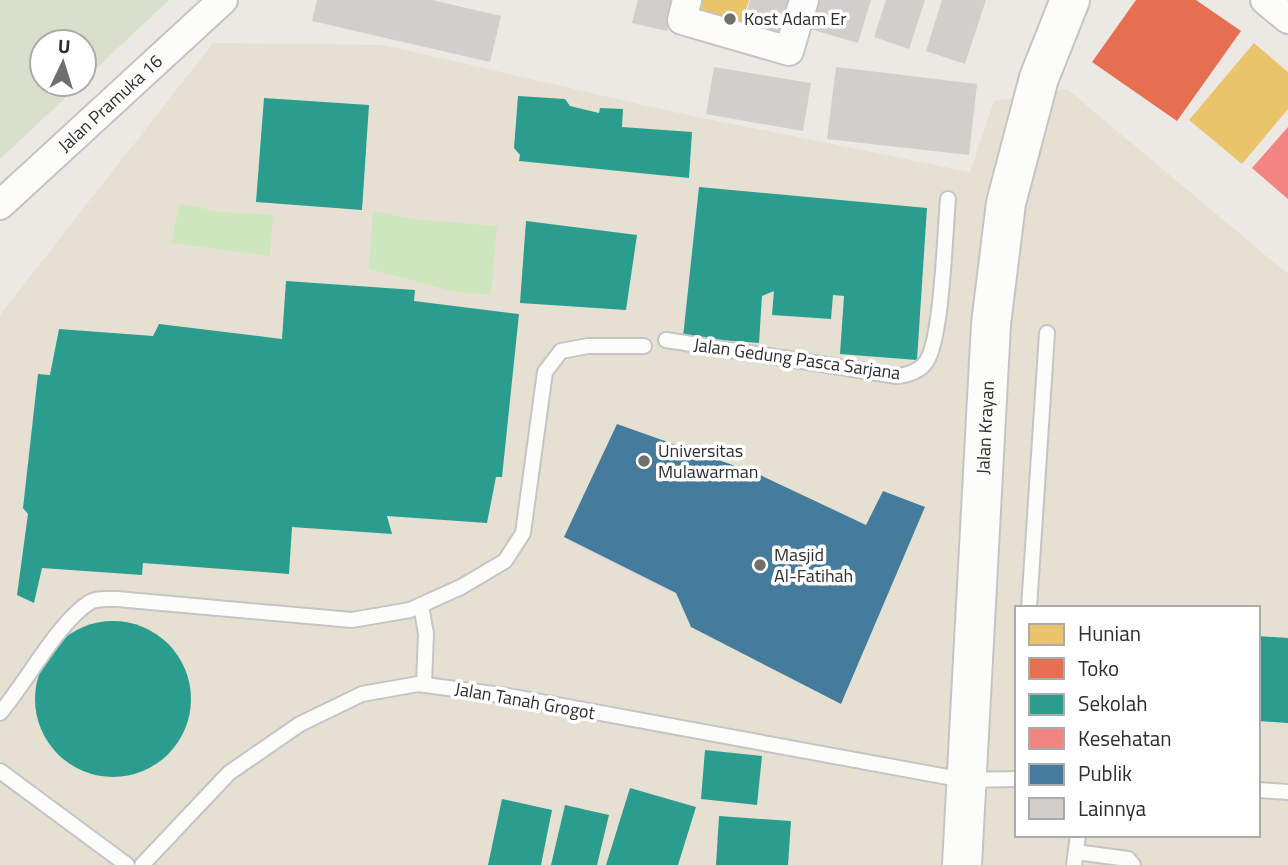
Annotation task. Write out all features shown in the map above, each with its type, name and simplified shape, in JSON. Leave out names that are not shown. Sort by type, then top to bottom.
[{"type":"street","name":"Jalan Pramuka 16","points":[[0,205],[223,0]]},
{"type":"street","points":[[687,0],[682,20],[789,51],[804,0]]},
{"type":"street","name":"Jalan Krayan","points":[[962,865],[964,780],[991,324],[1006,203],[1039,78],[1070,0]]},
{"type":"street","points":[[1265,0],[1288,19]]},
{"type":"lane","name":"Jalan Gedung Pasca Sarjana","points":[[666,340],[897,376],[910,375],[926,362],[934,336],[948,199]]},
{"type":"lane","points":[[1029,606],[1047,333]]},
{"type":"lane","points":[[0,713],[70,618],[92,600],[117,598],[352,620],[421,605],[505,561],[523,533],[545,372],[561,351],[588,346],[644,346]]},
{"type":"lane","points":[[421,605],[426,634],[425,684]]},
{"type":"lane","name":"Jalan Tanah Grogot","points":[[142,865],[229,773],[300,724],[362,694],[425,684],[508,696],[964,780],[1015,779]]},
{"type":"lane","points":[[0,771],[127,865]]},
{"type":"lane","points":[[1260,790],[1288,792]]},
{"type":"lane","points":[[1077,837],[1075,858],[1128,859],[1133,865]]},
{"type":"shaded area","name":"Universitas Mulawarman","points":[[213,43],[384,45],[674,112],[970,172],[994,101],[1067,89],[1288,274],[1288,865],[0,865],[0,315]]},
{"type":"green space","points":[[0,0],[169,0],[98,67],[98,28],[28,28],[28,98],[65,98],[0,159]]},
{"type":"green space","points":[[180,203],[220,212],[273,215],[270,256],[171,243]]},
{"type":"green space","points":[[373,211],[413,219],[497,226],[491,295],[456,292],[369,269]]},
{"type":"building: Hunian","name":"Kost Adam Er","points":[[696,0],[749,0],[741,26],[692,12]]},
{"type":"building: Hunian","points":[[1254,43],[1288,72],[1288,109],[1242,164],[1189,120]]},
{"type":"building: Toko","points":[[1136,0],[1196,0],[1241,31],[1177,121],[1092,62]]},
{"type":"building: Sekolah","points":[[518,96],[565,99],[570,106],[599,113],[600,108],[623,109],[622,127],[692,132],[689,178],[519,161],[520,155],[514,148]]},
{"type":"building: Sekolah","points":[[264,98],[369,105],[362,210],[256,202]]},
{"type":"building: Sekolah","points":[[699,187],[927,208],[917,360],[840,354],[844,296],[833,295],[831,319],[772,315],[774,291],[762,296],[759,343],[683,337]]},
{"type":"building: Sekolah","points":[[526,221],[637,235],[626,310],[520,303]]},
{"type":"building: Sekolah","points":[[286,281],[415,290],[414,301],[519,314],[502,477],[496,477],[487,523],[387,516],[392,534],[292,527],[289,574],[143,563],[142,575],[42,568],[34,603],[17,595],[28,514],[23,508],[38,374],[50,375],[59,329],[153,336],[159,324],[282,339]]},
{"type":"building: Sekolah","points":[[113,621],[143,627],[168,644],[185,669],[191,699],[185,729],[168,754],[143,771],[113,777],[83,771],[58,754],[41,729],[35,699],[41,669],[58,644],[83,627]]},
{"type":"building: Sekolah","points":[[1260,636],[1288,638],[1288,723],[1260,721]]},
{"type":"building: Sekolah","points":[[705,750],[762,756],[757,805],[701,799]]},
{"type":"building: Sekolah","points":[[630,788],[696,807],[678,865],[606,865]]},
{"type":"building: Sekolah","points":[[502,799],[552,810],[541,865],[488,865]]},
{"type":"building: Sekolah","points":[[565,805],[609,815],[597,865],[551,865]]},
{"type":"building: Sekolah","points":[[719,816],[791,821],[788,865],[716,865]]},
{"type":"building: Kesehatan","points":[[1288,127],[1288,199],[1252,168]]},
{"type":"building: Publik","name":"Masjid Al-Fatihah","points":[[617,424],[758,474],[866,525],[883,491],[925,507],[841,704],[691,627],[676,593],[564,537]]},
{"type":"building: Lainnya","points":[[317,0],[432,0],[501,16],[490,62],[312,21]]},
{"type":"building: Lainnya","points":[[638,0],[674,0],[667,31],[632,23]]},
{"type":"building: Lainnya","points":[[750,0],[795,0],[785,40],[742,29]]},
{"type":"building: Lainnya","points":[[818,0],[871,0],[858,43],[810,29]]},
{"type":"building: Lainnya","points":[[886,0],[925,0],[909,49],[874,37]]},
{"type":"building: Lainnya","points":[[942,0],[986,0],[965,64],[926,51]]},
{"type":"building: Lainnya","points":[[714,67],[811,83],[803,131],[706,114]]},
{"type":"building: Lainnya","points":[[836,67],[977,84],[969,155],[827,139]]},
{"type":"place","name":"Kost Adam Er","points":[[730,19]]},
{"type":"place","name":"Universitas Mulawarman","points":[[644,461]]},
{"type":"place","name":"Masjid Al-Fatihah","points":[[760,565]]}]
